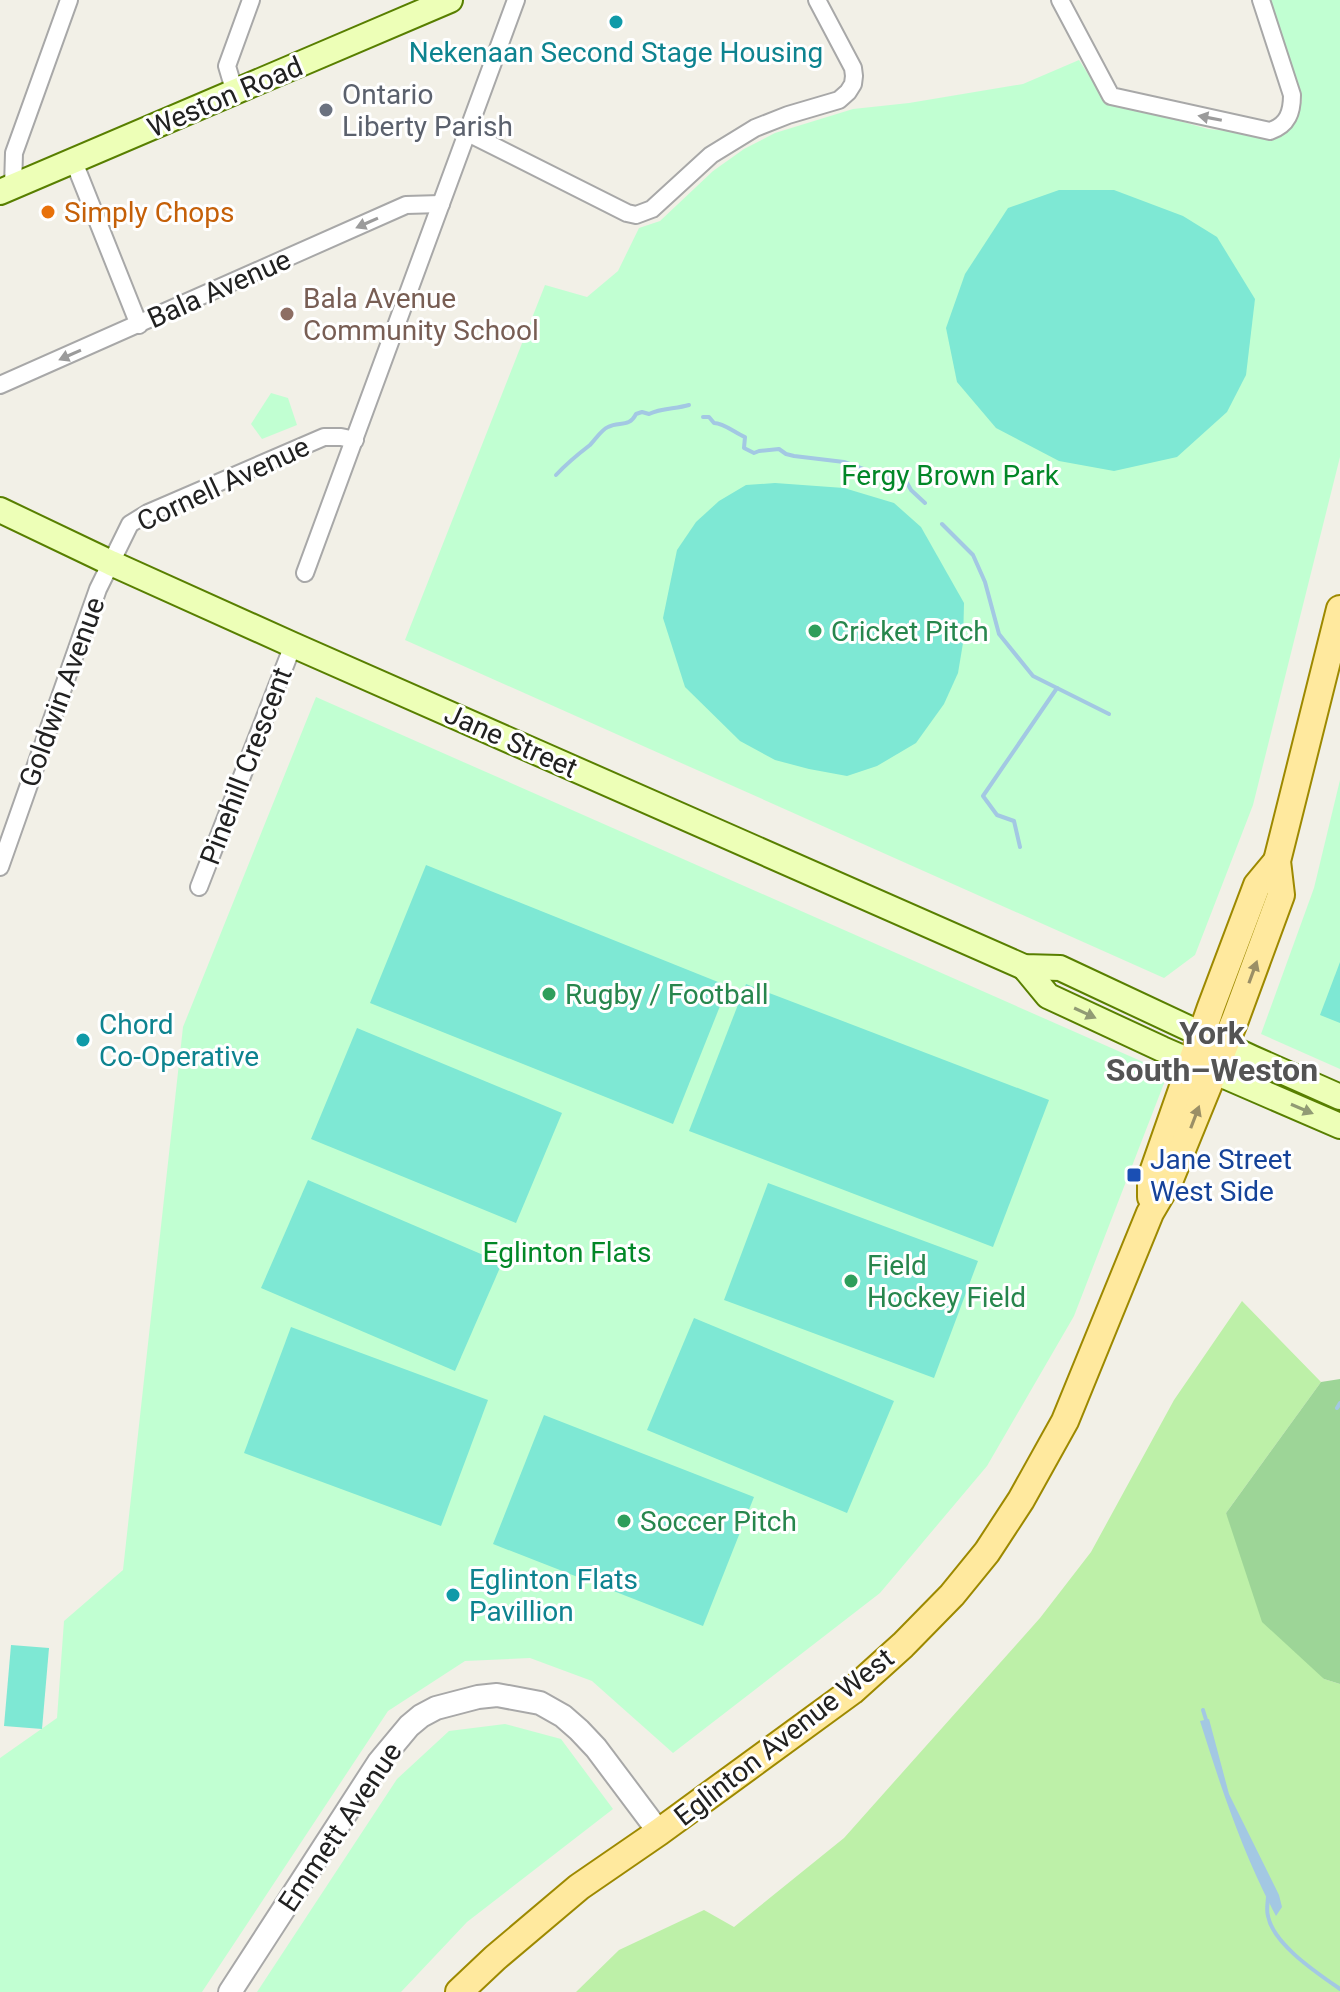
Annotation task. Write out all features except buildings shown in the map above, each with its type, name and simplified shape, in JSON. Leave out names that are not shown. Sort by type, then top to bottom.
[{"type":"main road","name":"Weston Road","points":[[7,190],[450,0]]},
{"type":"main road","name":"Jane Street","points":[[0,510],[293,645],[1024,967],[1060,968],[1340,1097]]},
{"type":"main road","name":"Eglinton Avenue West","points":[[459,1992],[579,1887],[852,1691],[952,1595],[987,1552],[1021,1500],[1065,1421],[1150,1213],[1170,1179],[1213,1039],[1235,1020],[1281,895],[1277,861],[1340,609]]},
{"type":"main road","name":"Jane Street","points":[[1024,967],[1048,996],[1340,1126]]},
{"type":"street","points":[[7,190],[14,153],[69,0]]},
{"type":"street","points":[[235,93],[227,66],[251,0]]},
{"type":"street","points":[[305,573],[516,0]]},
{"type":"street","points":[[468,133],[627,213],[643,213],[659,204],[702,163],[732,141],[772,121],[839,100],[848,92],[853,84],[853,68],[817,0]]},
{"type":"street","points":[[1060,0],[1111,96],[1270,131],[1290,116],[1292,95],[1261,0]]},
{"type":"street","points":[[74,162],[139,325]]},
{"type":"street","name":"Bala Avenue","points":[[0,385],[406,205],[441,204]]},
{"type":"street","name":"Cornell Avenue","points":[[111,563],[130,524],[148,513],[324,437],[355,440]]},
{"type":"street","name":"Goldwin Avenue","points":[[0,867],[98,589],[111,563]]},
{"type":"street","name":"Pinehill Crescent","points":[[199,887],[293,645]]},
{"type":"street","name":"Emmett Avenue","points":[[230,1992],[379,1762],[409,1726],[436,1708],[497,1695],[540,1703],[563,1716],[596,1748],[659,1832]]},
{"type":"green space","name":"Fergy Brown Park","points":[[1270,0],[1340,0],[1340,457],[1253,805],[1195,955],[1164,978],[405,640],[545,285],[587,297],[618,271],[639,228],[660,221],[713,171],[744,149],[775,133],[853,109],[1023,84],[1079,60],[1105,100],[1208,129],[1278,136],[1295,120],[1302,101]]},
{"type":"green space","points":[[271,393],[288,398],[297,425],[262,439],[251,424]]},
{"type":"green space","name":"Eglinton Flats","points":[[316,697],[1168,1073],[1074,1316],[987,1466],[880,1593],[673,1753],[592,1681],[530,1658],[465,1661],[388,1711],[202,1992],[0,1992],[0,1758],[57,1718],[64,1621],[123,1570],[183,1027]]},
{"type":"green space","points":[[1340,780],[1340,1069],[1261,1034],[1314,888]]},
{"type":"green space","points":[[1242,1301],[1321,1382],[1226,1513],[1324,1679],[1340,1684],[1340,1992],[576,1992],[619,1950],[704,1910],[734,1927],[844,1838],[1040,1618],[1091,1552],[1174,1400]]},
{"type":"green space","points":[[1340,1379],[1340,1684],[1324,1679],[1262,1622],[1226,1513],[1321,1382]]},
{"type":"green space","points":[[505,1724],[561,1739],[613,1809],[467,1922],[401,1992],[257,1992],[397,1779],[449,1731]]},
{"type":"shaded area","points":[[1059,190],[1114,190],[1183,216],[1217,237],[1255,299],[1246,375],[1227,412],[1177,457],[1114,471],[1059,461],[996,428],[957,382],[946,328],[965,274],[1008,208]]},
{"type":"shaded area","name":"Cricket Pitch","points":[[775,483],[844,488],[894,503],[921,527],[964,603],[963,643],[958,673],[944,704],[916,743],[877,766],[847,776],[775,760],[740,741],[685,687],[663,618],[677,550],[696,522],[719,501],[746,485]]},
{"type":"shaded area","name":"Rugby / Football","points":[[426,865],[728,986],[673,1124],[370,1003]]},
{"type":"shaded area","points":[[1340,962],[1340,1023],[1320,1015]]},
{"type":"shaded area","points":[[746,984],[1049,1100],[993,1247],[689,1131]]},
{"type":"shaded area","points":[[357,1028],[562,1113],[516,1223],[311,1139]]},
{"type":"shaded area","points":[[308,1180],[502,1263],[455,1371],[261,1288]]},
{"type":"shaded area","name":"Field Hockey Field","points":[[768,1183],[978,1261],[934,1378],[724,1300]]},
{"type":"shaded area","name":"Soccer Pitch","points":[[694,1318],[894,1401],[847,1513],[647,1430]]},
{"type":"shaded area","points":[[291,1327],[488,1400],[441,1526],[244,1453]]},
{"type":"shaded area","name":"Soccer Pitch","points":[[544,1415],[754,1497],[703,1626],[493,1544]]},
{"type":"shaded area","points":[[11,1645],[49,1648],[42,1729],[4,1726]]},
{"type":"shaded area","points":[[1209,1719],[1229,1794],[1279,1895],[1282,1907],[1276,1916],[1243,1845],[1216,1771],[1200,1721]]},
{"type":"waterway","points":[[556,475],[608,427],[627,423],[642,412],[649,414],[689,405]]},
{"type":"waterway","points":[[703,417],[709,417],[714,423],[745,437],[744,448],[754,453],[779,449],[794,456],[844,462],[888,478],[906,481],[925,503]]},
{"type":"waterway","points":[[942,524],[973,555],[985,582],[999,634],[1033,676],[1109,714]]},
{"type":"waterway","points":[[1020,847],[1014,821],[997,815],[983,796],[1057,688]]},
{"type":"waterway","points":[[1337,1408],[1340,1403]]},
{"type":"waterway","points":[[1203,1710],[1207,1723]]},
{"type":"waterway","points":[[1268,1896],[1268,1916],[1278,1937],[1297,1957],[1340,1989]]},
{"type":"place","name":"Nekenaan Second Stage Housing","points":[[616,22]]},
{"type":"place","name":"Ontario Liberty Parish","points":[[326,110]]},
{"type":"place","name":"Simply Chops","points":[[48,212]]},
{"type":"place","name":"Bala Avenue Community School","points":[[287,314]]},
{"type":"place","name":"Cricket Pitch","points":[[815,631]]},
{"type":"place","name":"Rugby / Football","points":[[549,994]]},
{"type":"place","name":"Chord Co-Operative","points":[[83,1040]]},
{"type":"place","name":"Jane Street West Side","points":[[1134,1175]]},
{"type":"place","name":"Field Hockey Field","points":[[851,1281]]},
{"type":"place","name":"Soccer Pitch","points":[[624,1521]]},
{"type":"place","name":"Eglinton Flats Pavillion","points":[[453,1595]]},
{"type":"district","name":"York South–Weston","points":[[1212,1052]]}]
